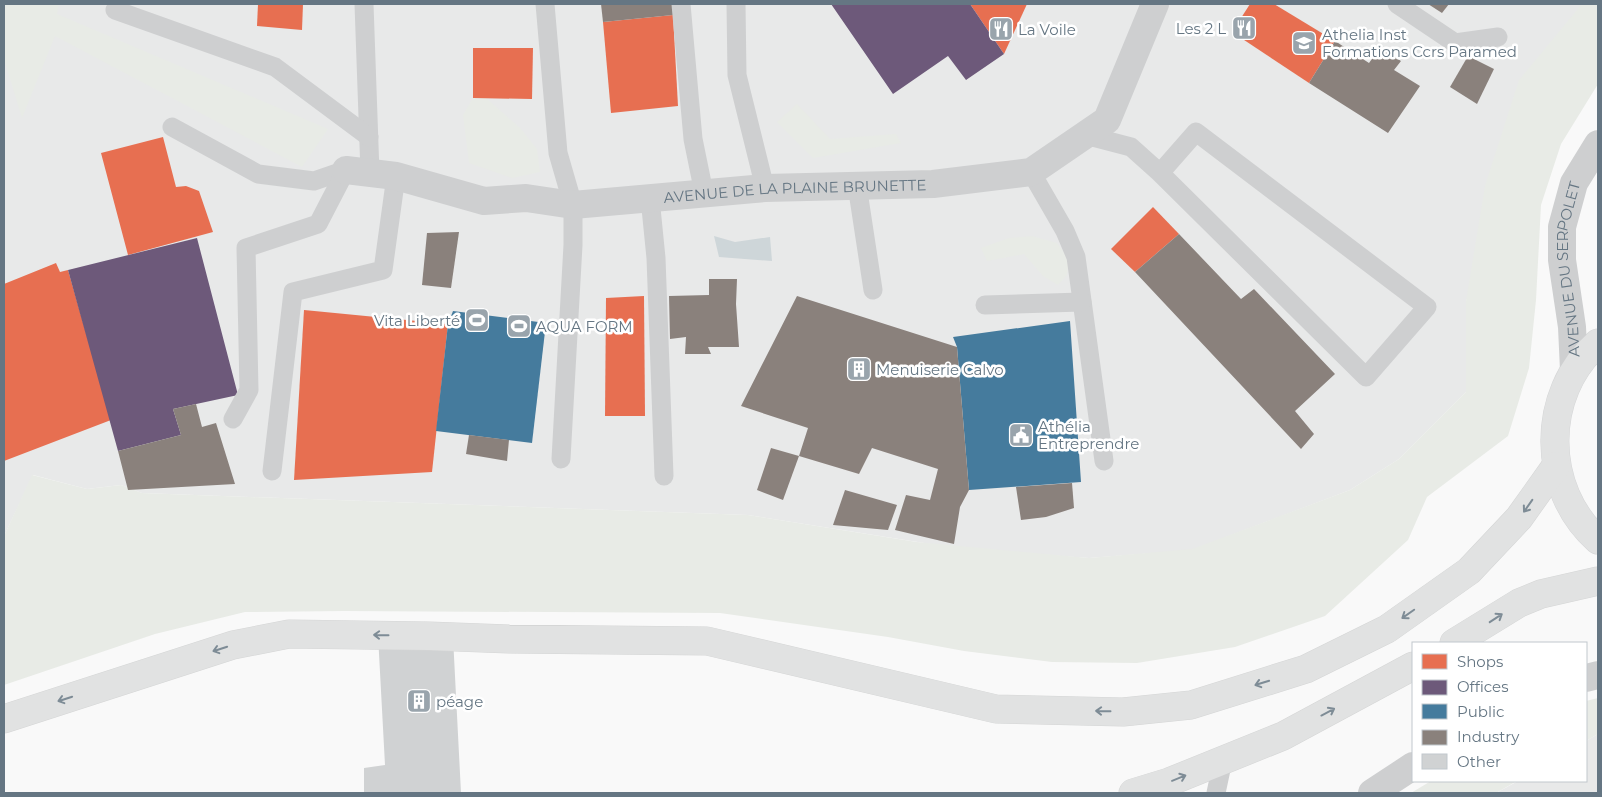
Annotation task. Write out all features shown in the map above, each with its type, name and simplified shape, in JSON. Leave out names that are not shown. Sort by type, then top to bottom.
[{"type":"main road","points":[[1598,343],[1574,370],[1563,392],[1556,416],[1554,441],[1556,466],[1568,500],[1587,530],[1598,540]]},
{"type":"main road","points":[[4,719],[232,645],[288,634],[429,636],[509,640],[707,641],[996,709],[1123,712],[1191,705],[1306,668],[1387,629],[1469,571],[1519,518],[1556,466]]},
{"type":"main road","points":[[1456,642],[1519,604],[1541,594],[1598,581]]},
{"type":"main road","points":[[1133,793],[1169,782],[1283,736],[1412,667]]},
{"type":"street","name":"AVENUE DE LA PLAINE BRUNETTE","points":[[358,172],[396,176],[484,201],[526,198],[573,205],[765,188],[933,184],[1031,172],[1107,120],[1155,4]]},
{"type":"street","name":"AVENUE DU SERPOLET","points":[[1574,370],[1572,327],[1562,260],[1562,228],[1574,183],[1598,144]]},
{"type":"street","points":[[1372,793],[1412,767]]},
{"type":"lane","points":[[233,420],[250,390],[246,248],[318,224],[358,172],[369,137],[364,4]]},
{"type":"lane","points":[[545,4],[558,153],[573,205],[573,245],[561,459]]},
{"type":"lane","points":[[681,4],[693,139],[704,193]]},
{"type":"lane","points":[[736,4],[737,75],[765,188]]},
{"type":"lane","points":[[1397,4],[1454,43],[1498,37]]},
{"type":"lane","points":[[114,10],[275,67],[369,137]]},
{"type":"lane","points":[[172,127],[258,174],[314,181],[358,172]]},
{"type":"lane","points":[[1085,135],[1131,147],[1160,173],[1366,378],[1427,307],[1196,132],[1160,173]]},
{"type":"lane","points":[[1031,172],[1064,231],[1076,257],[1104,462]]},
{"type":"lane","points":[[272,470],[293,292],[383,270],[396,176]]},
{"type":"lane","points":[[857,185],[873,290]]},
{"type":"lane","points":[[650,198],[656,258],[664,476]]},
{"type":"lane","points":[[984,305],[1082,302]]},
{"type":"lane","points":[[1216,793],[1223,760]]},
{"type":"shaded area","points":[[4,4],[1598,4],[1466,301],[1466,392],[1399,459],[1350,490],[1192,550],[1089,558],[962,549],[748,515],[142,493],[121,485],[87,489],[33,475],[4,536]]},
{"type":"shaded area","points":[[4,4],[59,4],[57,14],[328,129],[302,167],[55,36],[22,118],[4,59]]},
{"type":"shaded area","points":[[1582,4],[1598,4],[1598,84],[1561,144],[1541,205],[1536,300],[1529,368],[1508,436],[1427,497],[1408,540],[1325,616],[1235,647],[1137,663],[1052,662],[964,651],[888,637],[720,613],[245,612],[155,634],[4,685],[4,536],[32,475],[87,489],[121,485],[142,493],[748,515],[917,542],[1089,558],[1192,549],[1350,490],[1399,459],[1466,392],[1466,301],[1485,186],[1519,80]]},
{"type":"shaded area","points":[[473,98],[486,98],[520,128],[537,149],[540,172],[512,178],[469,163],[463,115]]},
{"type":"shaded area","points":[[797,104],[830,139],[896,134],[901,143],[813,158],[777,122]]},
{"type":"shaded area","points":[[714,236],[735,242],[770,237],[772,261],[719,257]]},
{"type":"shaded area","points":[[1032,236],[1057,243],[1069,260],[1067,275],[1058,285],[1043,276],[1024,254],[987,261],[981,248],[1009,238]]},
{"type":"shaded area","points":[[1598,698],[1598,734],[1587,740],[1587,701]]},
{"type":"shaded area","points":[[1598,734],[1598,793],[1496,793],[1516,782],[1587,782],[1587,740]]},
{"type":"shaded area","points":[[1429,782],[1515,782],[1496,793],[1411,793]]},
{"type":"building: Shops","points":[[258,4],[303,4],[302,30],[257,26]]},
{"type":"building: Shops","name":"La Voile","points":[[970,4],[1027,4],[1004,54]]},
{"type":"building: Shops","points":[[1250,4],[1274,4],[1335,41],[1309,83],[1232,32]]},
{"type":"building: Shops","points":[[673,15],[678,106],[611,113],[603,22]]},
{"type":"building: Shops","points":[[473,48],[533,48],[532,99],[473,98]]},
{"type":"building: Shops","points":[[163,137],[176,187],[186,186],[199,191],[213,232],[128,255],[101,153]]},
{"type":"building: Shops","points":[[1153,207],[1179,234],[1135,272],[1111,249]]},
{"type":"building: Shops","points":[[56,263],[60,272],[68,270],[111,420],[4,461],[4,284]]},
{"type":"building: Shops","points":[[644,296],[645,416],[605,416],[606,298]]},
{"type":"building: Shops","points":[[304,310],[448,324],[432,472],[294,480]]},
{"type":"building: Offices","points":[[831,4],[970,4],[1004,54],[966,80],[948,56],[893,94]]},
{"type":"building: Offices","points":[[197,238],[238,395],[173,409],[181,435],[118,451],[68,270]]},
{"type":"building: Public","points":[[453,311],[546,323],[532,443],[436,431],[448,324]]},
{"type":"building: Public","name":"Athélia Entreprendre","points":[[1070,321],[1081,482],[969,490],[957,347],[953,337]]},
{"type":"building: Industry","points":[[601,4],[673,4],[673,15],[603,22]]},
{"type":"building: Industry","points":[[1428,4],[1449,4],[1442,13]]},
{"type":"building: Industry","points":[[1335,41],[1369,63],[1380,48],[1401,61],[1394,70],[1420,86],[1388,133],[1309,83]]},
{"type":"building: Industry","points":[[1468,56],[1494,69],[1477,104],[1450,87]]},
{"type":"building: Industry","points":[[459,232],[451,288],[422,285],[427,233]]},
{"type":"building: Industry","points":[[1179,234],[1241,299],[1254,289],[1335,374],[1295,411],[1314,434],[1301,449],[1135,272]]},
{"type":"building: Industry","points":[[709,279],[737,279],[736,304],[739,347],[708,347],[711,354],[685,354],[686,337],[670,339],[669,296],[709,295]]},
{"type":"building: Industry","name":"Menuiserie Calvo","points":[[797,296],[957,347],[969,490],[960,507],[954,544],[895,530],[906,495],[930,500],[938,469],[872,448],[859,474],[799,456],[808,428],[741,406]]},
{"type":"building: Industry","points":[[196,404],[202,427],[216,423],[235,484],[128,490],[118,451],[181,435],[173,409]]},
{"type":"building: Industry","points":[[469,435],[509,440],[507,461],[466,454]]},
{"type":"building: Industry","points":[[771,448],[799,456],[783,500],[757,490]]},
{"type":"building: Industry","points":[[1072,483],[1074,508],[1046,517],[1021,520],[1016,487]]},
{"type":"building: Industry","points":[[845,490],[897,505],[888,530],[833,525]]},
{"type":"building: Other","name":"péage","points":[[378,635],[453,637],[461,793],[364,793],[364,768],[385,765]]},
{"type":"place","name":"Les 2 L","points":[[1244,28]]},
{"type":"place","name":"La Voile","points":[[1001,29]]},
{"type":"place","name":"Athelia Inst Formations Ccrs Paramed","points":[[1304,43]]},
{"type":"place","name":"Vita Liberté","points":[[477,320]]},
{"type":"place","name":"AQUA FORM","points":[[519,326]]},
{"type":"place","name":"Menuiserie Calvo","points":[[859,369]]},
{"type":"place","name":"Athélia Entreprendre","points":[[1021,435]]},
{"type":"place","name":"péage","points":[[419,701]]}]
